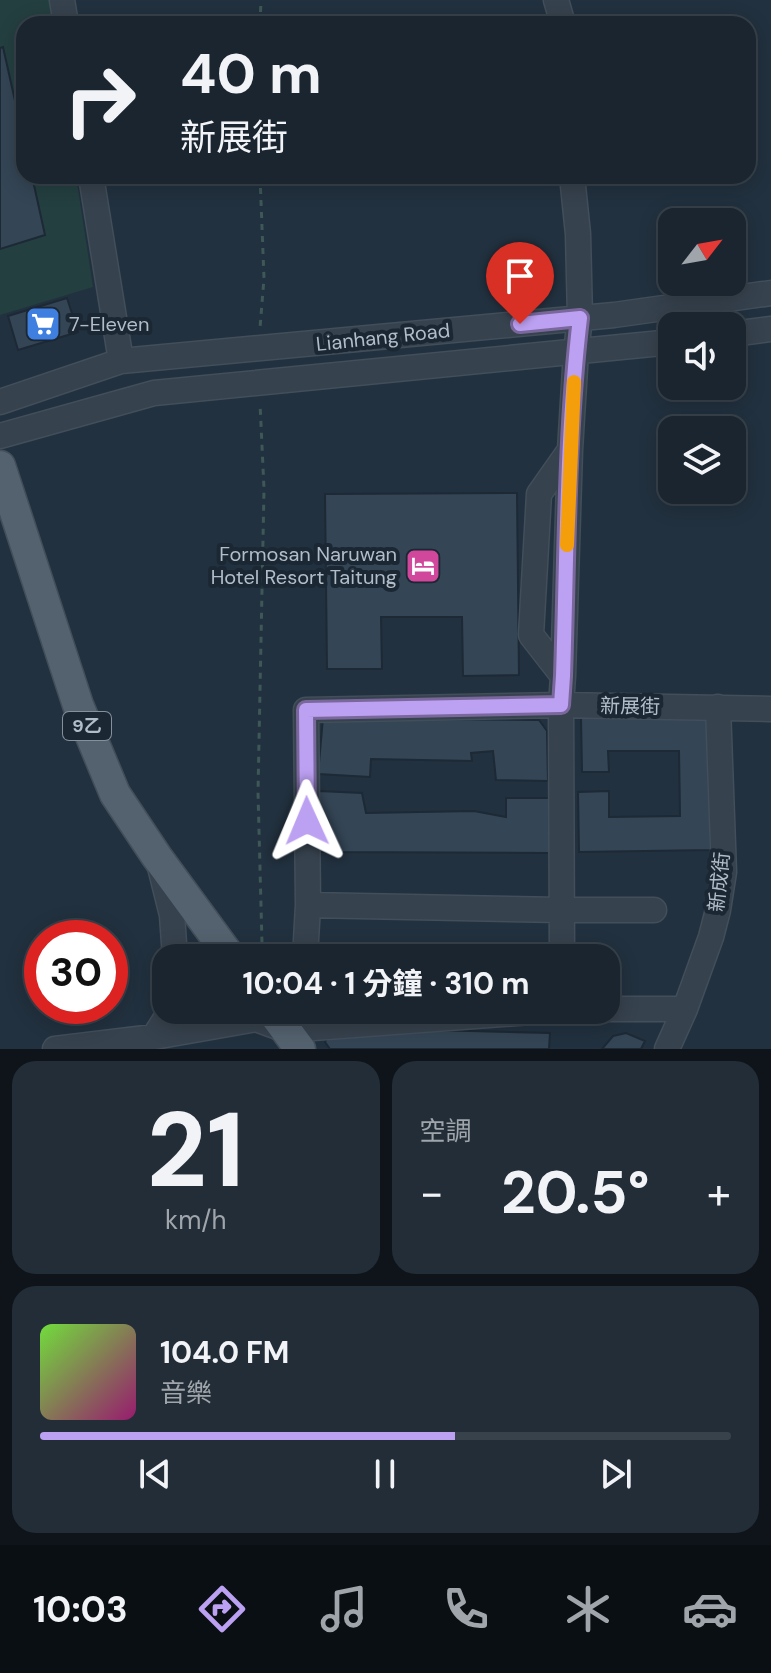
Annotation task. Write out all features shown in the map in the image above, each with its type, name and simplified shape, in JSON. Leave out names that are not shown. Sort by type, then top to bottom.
[{"type":"main road","name":"9乙","points":[[0,466],[78,705],[115,794],[157,857],[233,944]]},
{"type":"street","points":[[92,184],[121,361]]},
{"type":"street","points":[[562,944],[561,705],[570,450],[580,318],[578,234],[573,184]]},
{"type":"street","name":"Lianhang Road","points":[[0,402],[121,361],[614,315],[771,293]]},
{"type":"street","points":[[746,332],[771,329]]},
{"type":"street","points":[[325,343],[326,376]]},
{"type":"street","name":"Lianhang Road","points":[[0,436],[154,393],[658,343]]},
{"type":"street","points":[[563,676],[531,635],[539,494],[570,450]]},
{"type":"street","name":"新展街","points":[[306,944],[306,710],[561,705],[771,709]]},
{"type":"street","name":"新成街","points":[[667,1049],[711,937],[724,872],[718,707]]},
{"type":"street","points":[[157,857],[172,915],[174,944]]},
{"type":"street","points":[[308,905],[654,910]]},
{"type":"street","points":[[620,1009],[685,1009]]},
{"type":"street","points":[[55,1049],[154,1037],[256,1019],[287,1030],[368,1024]]},
{"type":"street","points":[[154,1037],[162,1024]]},
{"type":"path","points":[[259,349],[264,278],[260,184]]},
{"type":"path","points":[[259,384],[264,489],[258,792],[262,944]]},
{"type":"green space","points":[[0,0],[49,0],[52,16],[16,16],[16,184],[77,184],[93,287],[0,315]]},
{"type":"building","points":[[3,47],[16,105],[16,184],[34,184],[45,235],[0,249],[0,48]]},
{"type":"building","name":"7-Eleven","points":[[67,298],[78,332],[18,350],[8,316]]},
{"type":"building","points":[[517,493],[519,675],[463,676],[462,617],[381,617],[382,669],[327,669],[325,494]]},
{"type":"building","points":[[709,716],[711,850],[579,852],[578,792],[609,791],[609,817],[680,816],[679,751],[608,751],[609,772],[582,772],[581,718]]},
{"type":"building","points":[[323,718],[539,720],[547,731],[548,781],[496,780],[493,751],[471,753],[472,761],[371,759],[370,777],[318,774]]},
{"type":"building","points":[[319,791],[362,793],[366,813],[474,811],[506,817],[506,798],[552,798],[551,853],[319,852]]},
{"type":"building","points":[[349,1028],[550,1033],[549,1049],[330,1049],[325,1042],[331,1032]]},
{"type":"building","points":[[626,1033],[645,1041],[641,1049],[602,1049],[613,1036]]},
{"type":"slow traffic","points":[[567,545],[574,382]]},
{"type":"place","name":"7-Eleven","points":[[43,324]]},
{"type":"place","name":"Formosan Naruwan Hotel Resort Taitung","points":[[423,566]]},
{"type":"route","points":[[307,821],[306,710],[561,705],[570,450],[580,318],[520,324]]}]
